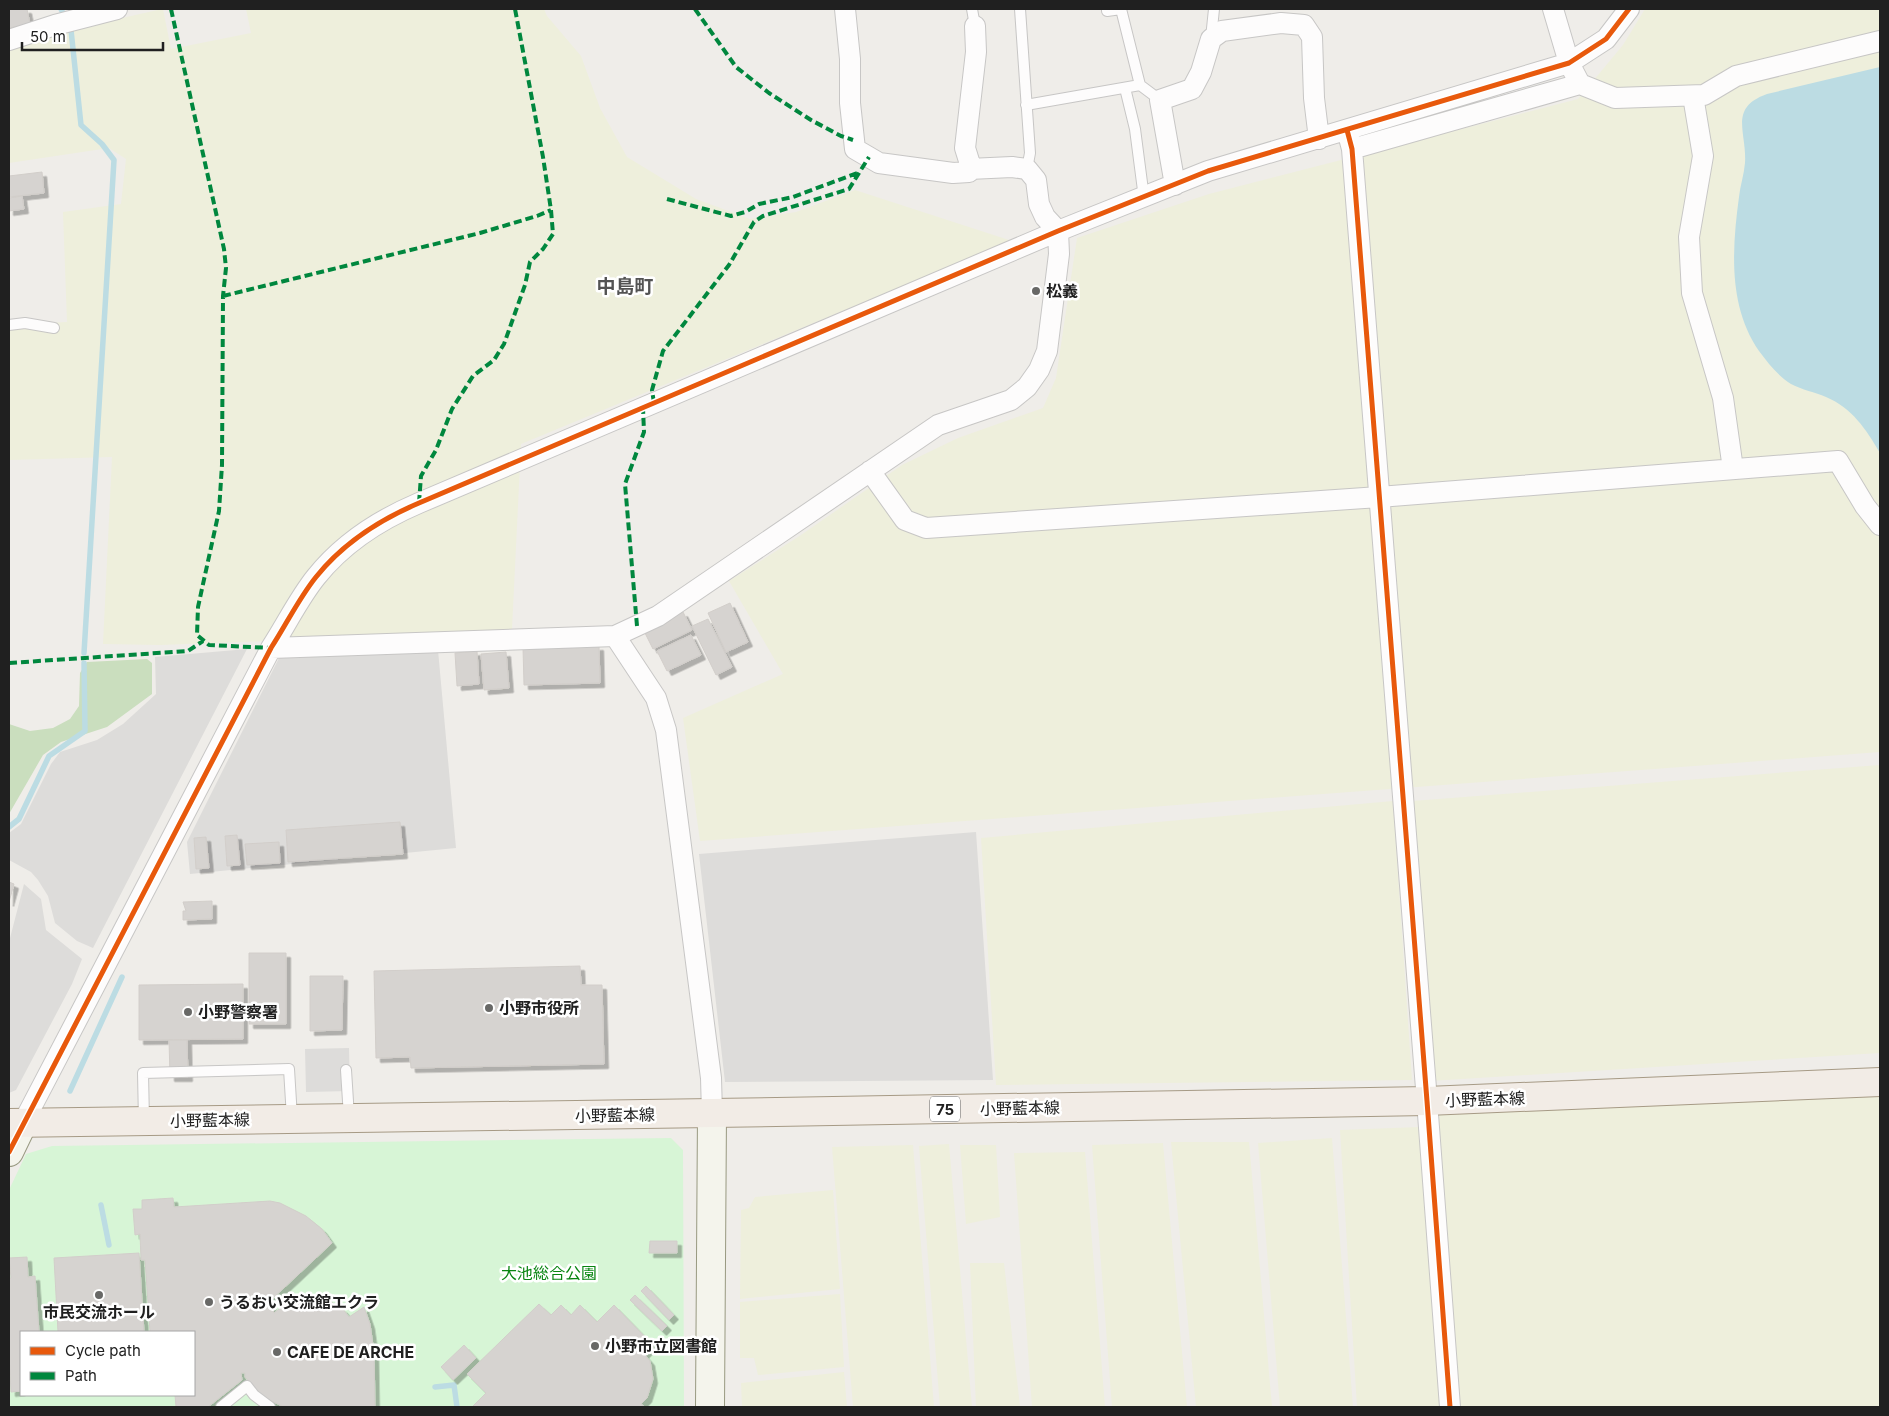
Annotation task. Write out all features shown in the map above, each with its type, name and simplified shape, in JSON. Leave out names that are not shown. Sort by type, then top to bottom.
[{"type":"main road","name":"小野藍本線","points":[[16,1123],[1427,1101],[1880,1082]]},
{"type":"street","points":[[9,40],[117,9]]},
{"type":"street","points":[[845,9],[850,59],[850,103],[855,149],[879,163],[953,173],[969,172],[970,164],[965,148],[976,52],[974,17]]},
{"type":"street","points":[[1553,9],[1569,63],[1580,84]]},
{"type":"street","points":[[9,1152],[16,1123],[271,648],[316,577],[351,541],[388,516],[1058,231],[1208,171],[1569,63],[1606,39],[1629,9]]},
{"type":"street","points":[[1175,185],[1160,100],[1192,88],[1201,72],[1211,39],[1222,31],[1281,23],[1304,25],[1312,37],[1314,98],[1319,139]]},
{"type":"street","points":[[1352,150],[1580,84],[1615,98],[1704,95],[1736,76],[1880,41]]},
{"type":"street","points":[[1693,96],[1703,156],[1689,236],[1692,293],[1723,398],[1733,469]]},
{"type":"street","points":[[1347,130],[1352,150],[1450,1407]]},
{"type":"street","points":[[271,648],[615,636],[658,616],[938,425],[1011,400],[1027,387],[1039,370],[1047,351],[1059,254],[1058,231],[1045,217],[1039,204],[1036,180],[1027,169],[1012,167],[969,169]]},
{"type":"street","points":[[870,471],[905,520],[926,528],[1379,497],[1838,461],[1865,506],[1880,525]]},
{"type":"street","points":[[615,636],[656,698],[666,730],[710,1078],[712,1113],[710,1407]]},
{"type":"lane","points":[[1020,9],[1030,153],[1027,169]]},
{"type":"lane","points":[[1107,9],[1107,11],[1121,9],[1140,85],[1160,100]]},
{"type":"lane","points":[[1211,39],[1214,9]]},
{"type":"lane","points":[[1026,106],[1140,85]]},
{"type":"lane","points":[[1125,88],[1135,129],[1144,198]]},
{"type":"lane","points":[[9,325],[25,324],[54,328]]},
{"type":"lane","points":[[144,1121],[143,1073],[289,1069],[292,1119]]},
{"type":"lane","points":[[346,1070],[349,1118]]},
{"type":"lane","points":[[221,1407],[247,1386],[262,1402],[270,1407]]},
{"type":"shaded area","points":[[247,649],[93,948],[77,941],[55,923],[48,896],[38,880],[31,872],[9,860],[9,833],[21,824],[51,764],[60,752],[97,740],[123,724],[156,694],[155,657]]},
{"type":"shaded area","points":[[438,650],[456,848],[190,874],[187,842],[279,658]]},
{"type":"shaded area","points":[[976,832],[993,1080],[725,1082],[699,854]]},
{"type":"shaded area","points":[[24,884],[41,899],[46,930],[82,959],[72,984],[16,1090],[9,1093],[9,942]]},
{"type":"shaded area","points":[[349,1048],[350,1091],[306,1092],[305,1049]]},
{"type":"green space","points":[[163,9],[171,49],[251,33],[246,9],[544,9],[547,16],[581,56],[600,108],[627,157],[696,199],[750,219],[796,212],[855,190],[1012,241],[521,444],[512,629],[454,634],[160,645],[103,644],[112,457],[9,460],[9,325],[67,322],[63,212],[121,204],[126,159],[109,148],[9,163],[9,51],[78,28]]},
{"type":"green space","points":[[1645,9],[1880,9],[1880,752],[700,841],[683,718],[783,674],[729,581],[801,535],[902,465],[958,438],[1043,408],[1056,378],[1077,238],[1209,194],[1578,99],[1623,45]]},
{"type":"green space","points":[[147,659],[152,663],[152,694],[107,727],[61,742],[43,755],[9,814],[9,724],[30,731],[53,728],[70,719],[79,706],[80,673],[87,662]]},
{"type":"green space","points":[[1880,765],[1880,1053],[1430,1081],[1412,801]]},
{"type":"green space","points":[[1393,801],[1412,1080],[996,1085],[981,838]]},
{"type":"green space","points":[[1880,1092],[1880,1407],[1458,1407],[1433,1110]]},
{"type":"green space","points":[[1420,1127],[1440,1407],[1357,1407],[1340,1130]]},
{"type":"green space","name":"大池総合公園","points":[[671,1138],[683,1150],[684,1407],[9,1407],[9,1190],[26,1154],[52,1146]]},
{"type":"green space","points":[[1332,1138],[1353,1407],[1280,1407],[1258,1143]]},
{"type":"green space","points":[[1171,1142],[1249,1142],[1272,1407],[1196,1407]]},
{"type":"green space","points":[[1163,1143],[1187,1407],[1112,1407],[1092,1145]]},
{"type":"green space","points":[[949,1144],[972,1407],[940,1407],[919,1146]]},
{"type":"green space","points":[[913,1145],[934,1407],[853,1407],[832,1147]]},
{"type":"green space","points":[[960,1145],[996,1145],[1000,1217],[966,1224]]},
{"type":"green space","points":[[1085,1152],[1105,1407],[1032,1407],[1014,1153]]},
{"type":"green space","points":[[833,1190],[840,1289],[740,1299],[741,1210],[749,1208],[755,1197]]},
{"type":"green space","points":[[970,1263],[1004,1263],[1020,1407],[976,1407]]},
{"type":"green space","points":[[840,1294],[844,1367],[758,1375],[754,1358],[740,1358],[740,1302]]},
{"type":"green space","points":[[844,1372],[847,1407],[742,1407],[741,1383]]},
{"type":"water","points":[[1880,67],[1880,453],[1864,428],[1851,413],[1826,397],[1786,381],[1759,351],[1749,334],[1742,315],[1737,296],[1734,257],[1737,217],[1745,163],[1742,122],[1747,106],[1767,94]]},
{"type":"building","points":[[9,9],[27,9],[30,24],[9,28]]},
{"type":"building","points":[[42,172],[44,193],[9,197],[9,176]]},
{"type":"building","points":[[22,196],[24,209],[9,211],[9,198]]},
{"type":"building","points":[[730,603],[748,642],[726,652],[708,613]]},
{"type":"building","points":[[683,612],[692,630],[653,649],[644,631]]},
{"type":"building","points":[[708,619],[732,667],[716,675],[692,626]]},
{"type":"building","points":[[691,635],[701,655],[667,671],[657,651]]},
{"type":"building","points":[[599,646],[600,683],[524,685],[523,648]]},
{"type":"building","points":[[477,651],[479,684],[457,686],[455,653]]},
{"type":"building","points":[[506,652],[509,688],[484,690],[481,654]]},
{"type":"building","points":[[400,822],[403,854],[288,862],[286,830]]},
{"type":"building","points":[[237,835],[240,865],[227,866],[225,836]]},
{"type":"building","points":[[206,837],[209,868],[196,869],[194,838]]},
{"type":"building","points":[[279,842],[280,863],[247,865],[245,844]]},
{"type":"building","points":[[9,882],[14,884],[9,902]]},
{"type":"building","points":[[212,901],[212,919],[183,920],[183,911],[186,911],[183,902]]},
{"type":"building","points":[[249,953],[286,953],[286,1024],[249,1024]]},
{"type":"building","points":[[580,966],[581,985],[602,985],[604,1064],[411,1068],[410,1057],[376,1058],[374,971]]},
{"type":"building","points":[[310,976],[343,976],[342,1030],[310,1031]]},
{"type":"building","points":[[243,984],[243,1039],[139,1040],[139,985]]},
{"type":"building","points":[[169,1040],[187,1040],[188,1077],[170,1077]]},
{"type":"building","name":"うるおい交流館エクラ","points":[[173,1198],[174,1207],[270,1201],[280,1203],[306,1216],[322,1229],[332,1243],[270,1301],[274,1313],[289,1301],[307,1296],[326,1299],[343,1309],[349,1317],[364,1307],[370,1324],[374,1352],[375,1407],[282,1406],[267,1399],[255,1389],[245,1377],[245,1373],[241,1373],[242,1380],[208,1407],[176,1407],[175,1396],[195,1396],[195,1331],[150,1331],[145,1260],[141,1260],[140,1234],[135,1235],[133,1209],[142,1209],[142,1200]]},
{"type":"building","points":[[650,1241],[677,1241],[677,1253],[649,1253]]},
{"type":"building","name":"市民交流ホール","points":[[139,1253],[144,1331],[58,1331],[54,1258]]},
{"type":"building","points":[[27,1257],[28,1277],[35,1276],[39,1331],[20,1331],[20,1391],[11,1392],[9,1278],[11,1278],[9,1258]]},
{"type":"building","points":[[646,1286],[674,1315],[669,1320],[641,1291]]},
{"type":"building","points":[[635,1295],[667,1326],[662,1331],[630,1300]]},
{"type":"building","points":[[539,1304],[551,1315],[561,1305],[571,1315],[580,1305],[597,1322],[614,1305],[653,1345],[644,1354],[650,1361],[653,1379],[647,1398],[641,1404],[645,1407],[472,1407],[486,1393],[467,1374]]},
{"type":"building","points":[[464,1345],[476,1358],[453,1380],[441,1367]]},
{"type":"waterway","points":[[71,30],[81,125],[102,144],[114,160],[84,653]]},
{"type":"waterway","points":[[9,827],[19,819],[49,756],[85,731],[84,663]]},
{"type":"waterway","points":[[70,1091],[122,977]]},
{"type":"waterway","points":[[101,1205],[109,1245]]},
{"type":"waterway","points":[[435,1387],[454,1385],[457,1407]]},
{"type":"marked path","points":[[171,9],[224,249],[226,268],[223,296],[222,465],[219,511],[198,607],[197,635],[209,645],[271,648]]},
{"type":"marked path","points":[[419,503],[421,476],[436,450],[452,409],[473,376],[494,360],[504,344],[525,285],[530,262],[543,249],[553,234],[543,157],[515,9]]},
{"type":"marked path","points":[[695,9],[736,67],[769,93],[811,120],[841,136],[853,140]]},
{"type":"marked path","points":[[654,403],[652,390],[663,351],[729,265],[754,222],[763,216],[849,189],[869,157]]},
{"type":"marked path","points":[[667,199],[731,216],[745,212],[759,204],[793,197],[860,172]]},
{"type":"marked path","points":[[223,296],[480,233],[551,210]]},
{"type":"marked path","points":[[637,626],[625,484],[644,432],[643,408]]},
{"type":"marked path","points":[[9,663],[188,651],[203,641]]},
{"type":"cycle path","points":[[9,1152],[271,648],[316,577],[338,553],[363,533],[419,503],[1058,231],[1208,171],[1569,63],[1606,39],[1629,9]]},
{"type":"cycle path","points":[[1347,130],[1352,149],[1450,1407]]},
{"type":"place","name":"松義","points":[[1036,291]]},
{"type":"place","name":"小野市役所","points":[[489,1008]]},
{"type":"place","name":"小野警察署","points":[[188,1012]]},
{"type":"place","name":"市民交流ホール","points":[[99,1295]]},
{"type":"place","name":"うるおい交流館エクラ","points":[[209,1302]]},
{"type":"place","name":"小野市立図書館","points":[[595,1346]]},
{"type":"place","name":"CAFE DE ARCHE","points":[[277,1352]]},
{"type":"district","name":"中島町","points":[[625,286]]}]
